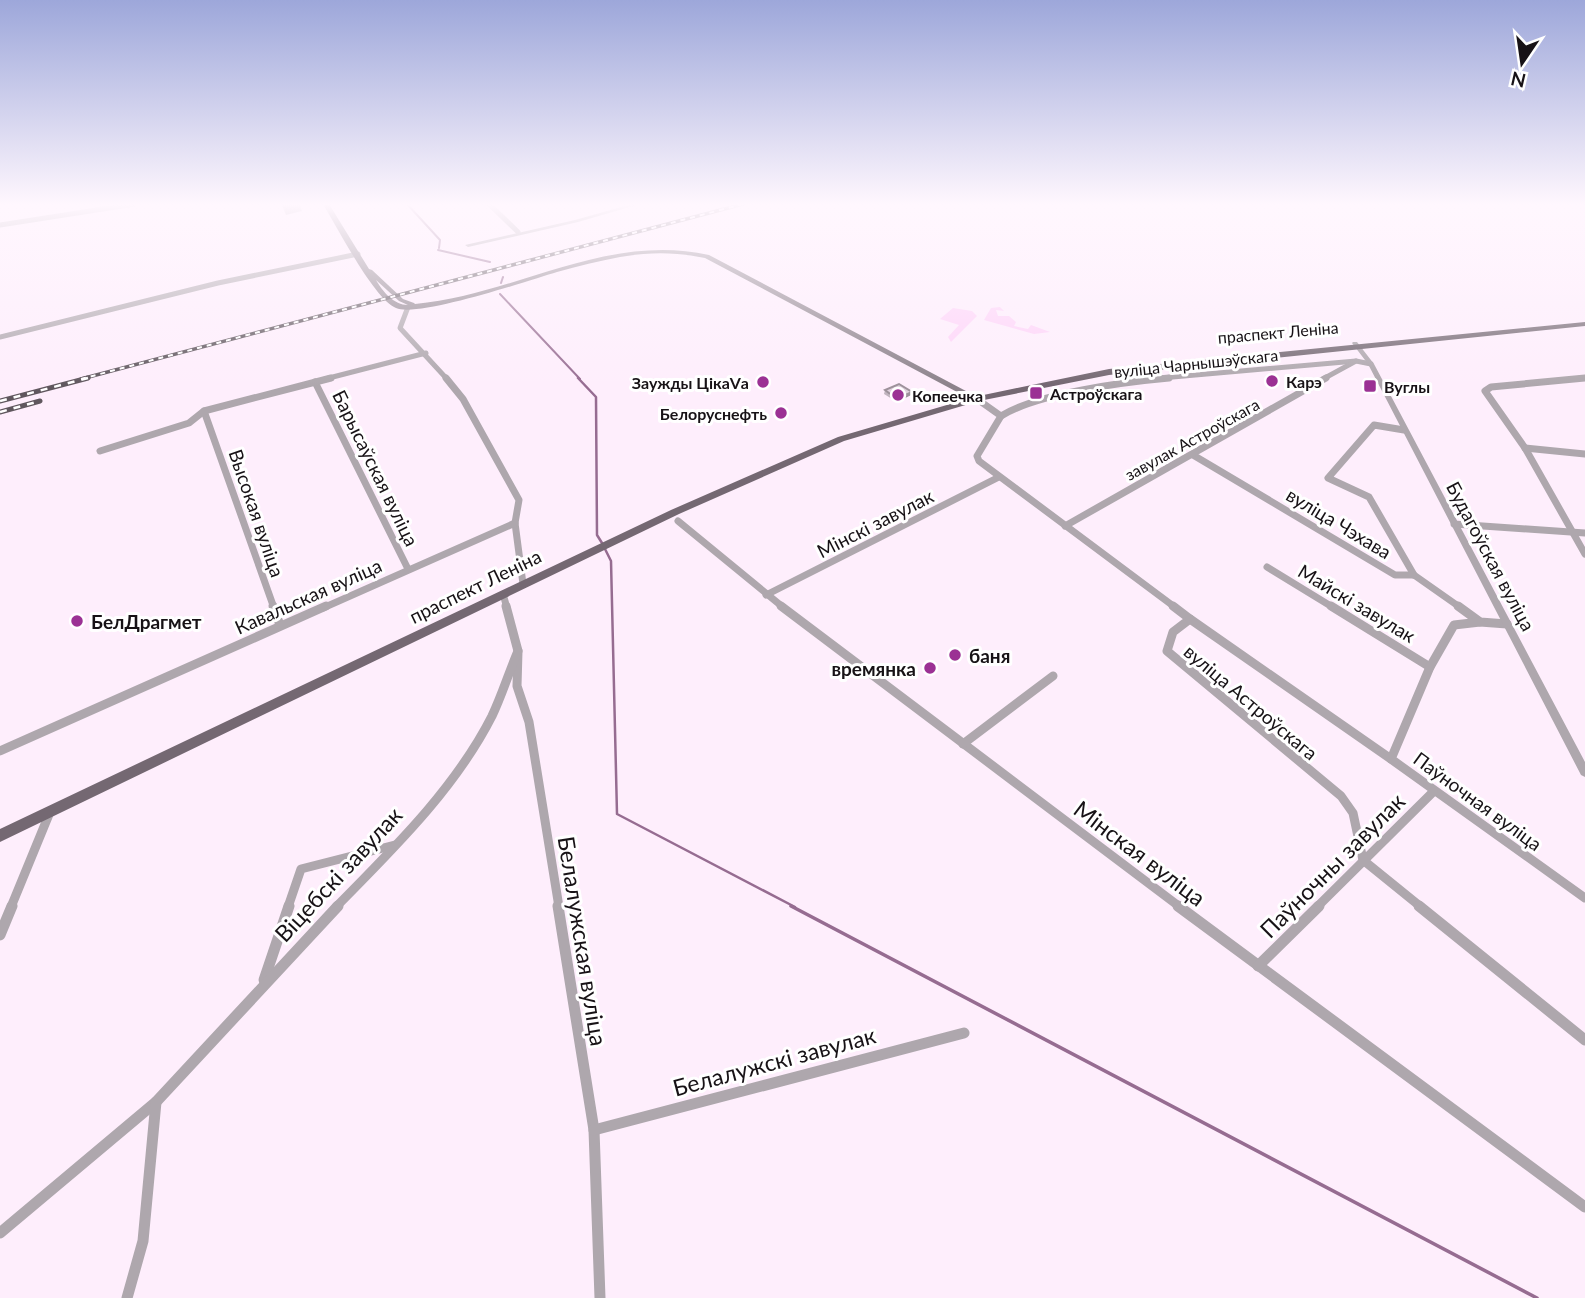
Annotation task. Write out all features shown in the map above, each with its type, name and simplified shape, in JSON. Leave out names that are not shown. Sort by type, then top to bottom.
[{"type":"main road","points":[[366,267],[389,302],[408,307],[449,301],[585,265]]},
{"type":"main road","points":[[719,265],[977,399]]},
{"type":"main road","points":[[366,267],[404,302],[423,304],[449,301]]},
{"type":"main road","name":"праспект Леніна","points":[[977,399],[1109,372],[1585,322]]},
{"type":"main road","name":"праспект Леніна","points":[[0,836],[51,809],[569,562],[841,439],[1006,390],[1131,365],[1585,322]]},
{"type":"street","points":[[0,337],[218,283],[307,265]]},
{"type":"street","points":[[408,307],[400,328],[426,353],[463,399],[519,500],[515,523],[523,584]]},
{"type":"street","name":"Будагоўская вуліца","points":[[1356,345],[1368,360],[1585,772]]},
{"type":"street","points":[[1368,360],[1369,348],[1378,345]]},
{"type":"street","points":[[1339,348],[1353,350],[1368,360]]},
{"type":"street","points":[[100,451],[189,423],[204,411],[426,353]]},
{"type":"street","points":[[1356,361],[1368,360]]},
{"type":"street","name":"вуліца Чарнышэўскага","points":[[1001,416],[1014,408],[1052,398],[1144,380],[1356,361]]},
{"type":"street","name":"завулак Астроўскага","points":[[1065,526],[1356,361]]},
{"type":"street","points":[[1585,378],[1491,387],[1485,391],[1525,448],[1585,554]]},
{"type":"street","name":"Барысаўская вуліца","points":[[315,382],[408,569]]},
{"type":"street","points":[[977,399],[1001,416]]},
{"type":"street","name":"Высокая вуліца","points":[[204,411],[280,625]]},
{"type":"street","name":"вуліца Астроўскага","points":[[1001,416],[977,456],[999,477],[1189,619],[1173,632],[1167,651],[1341,796],[1353,813],[1363,860]]},
{"type":"street","points":[[1404,430],[1374,425],[1328,478],[1369,497],[1414,575]]},
{"type":"street","points":[[1525,448],[1585,454]]},
{"type":"street","name":"вуліца Чэхава","points":[[1193,455],[1395,575],[1414,575],[1480,622]]},
{"type":"street","name":"Мінскі завулак","points":[[766,596],[999,477]]},
{"type":"street","name":"Мінская вуліца","points":[[678,521],[766,596],[1258,966],[1585,1207]]},
{"type":"street","name":"Кавальская вуліца","points":[[0,751],[515,523]]},
{"type":"street","points":[[1454,524],[1585,533]]},
{"type":"street","name":"Майскі завулак","points":[[1267,567],[1430,667]]},
{"type":"street","name":"Белалужская вуліца","points":[[503,594],[518,651],[517,686],[529,722],[594,1130],[600,1298]]},
{"type":"street","points":[[1189,619],[1391,759]]},
{"type":"street","points":[[1480,622],[1507,624]]},
{"type":"street","name":"Паўночная вуліца","points":[[1480,622],[1454,625],[1430,667],[1391,759],[1433,792],[1585,898]]},
{"type":"street","name":"Віцебскі завулак","points":[[0,1233],[156,1102],[262,984],[395,845],[456,772],[491,717],[518,651]]},
{"type":"street","points":[[963,744],[1053,676]]},
{"type":"street","name":"Паўночны завулак","points":[[1258,966],[1433,792]]},
{"type":"street","points":[[0,935],[51,809]]},
{"type":"street","points":[[262,984],[301,869],[395,845]]},
{"type":"street","points":[[1363,860],[1585,1040]]},
{"type":"street","name":"Белалужскі завулак","points":[[594,1130],[964,1033]]},
{"type":"street","points":[[127,1298],[143,1241],[156,1102]]},
{"type":"shaded area","points":[[1000,307],[1004,311],[996,310],[998,316],[1009,316],[1016,322],[1014,326],[1028,329],[1031,325],[1050,332],[1034,334],[984,320],[991,308]]},
{"type":"shaded area","points":[[953,308],[972,311],[977,316],[951,342],[948,337],[959,325],[940,319]]},
{"type":"building","name":"Копеечка","points":[[899,384],[912,392],[897,399],[885,390]]},
{"type":"waterway","points":[[501,283],[503,277]]},
{"type":"waterway","points":[[500,294],[580,379]]},
{"type":"waterway","points":[[578,378],[596,397],[597,535],[602,543]]},
{"type":"waterway","points":[[605,549],[611,561],[617,814],[795,907]]},
{"type":"waterway","points":[[791,906],[1537,1298]]},
{"type":"railway","points":[[81,379],[514,265]]},
{"type":"railway","points":[[0,401],[88,378]]},
{"type":"railway","points":[[0,412],[40,401]]},
{"type":"place","name":"Карэ","points":[[1272,381]]},
{"type":"place","name":"Заужды ЦікаVа","points":[[763,382]]},
{"type":"place","name":"Вуглы","points":[[1370,386]]},
{"type":"place","name":"Астроўскага","points":[[1036,393]]},
{"type":"place","name":"Копеечка","points":[[898,395]]},
{"type":"place","name":"Белоруснефть","points":[[781,413]]},
{"type":"place","name":"БелДрагмет","points":[[77,621]]},
{"type":"place","name":"баня","points":[[955,655]]},
{"type":"place","name":"времянка","points":[[930,668]]}]
